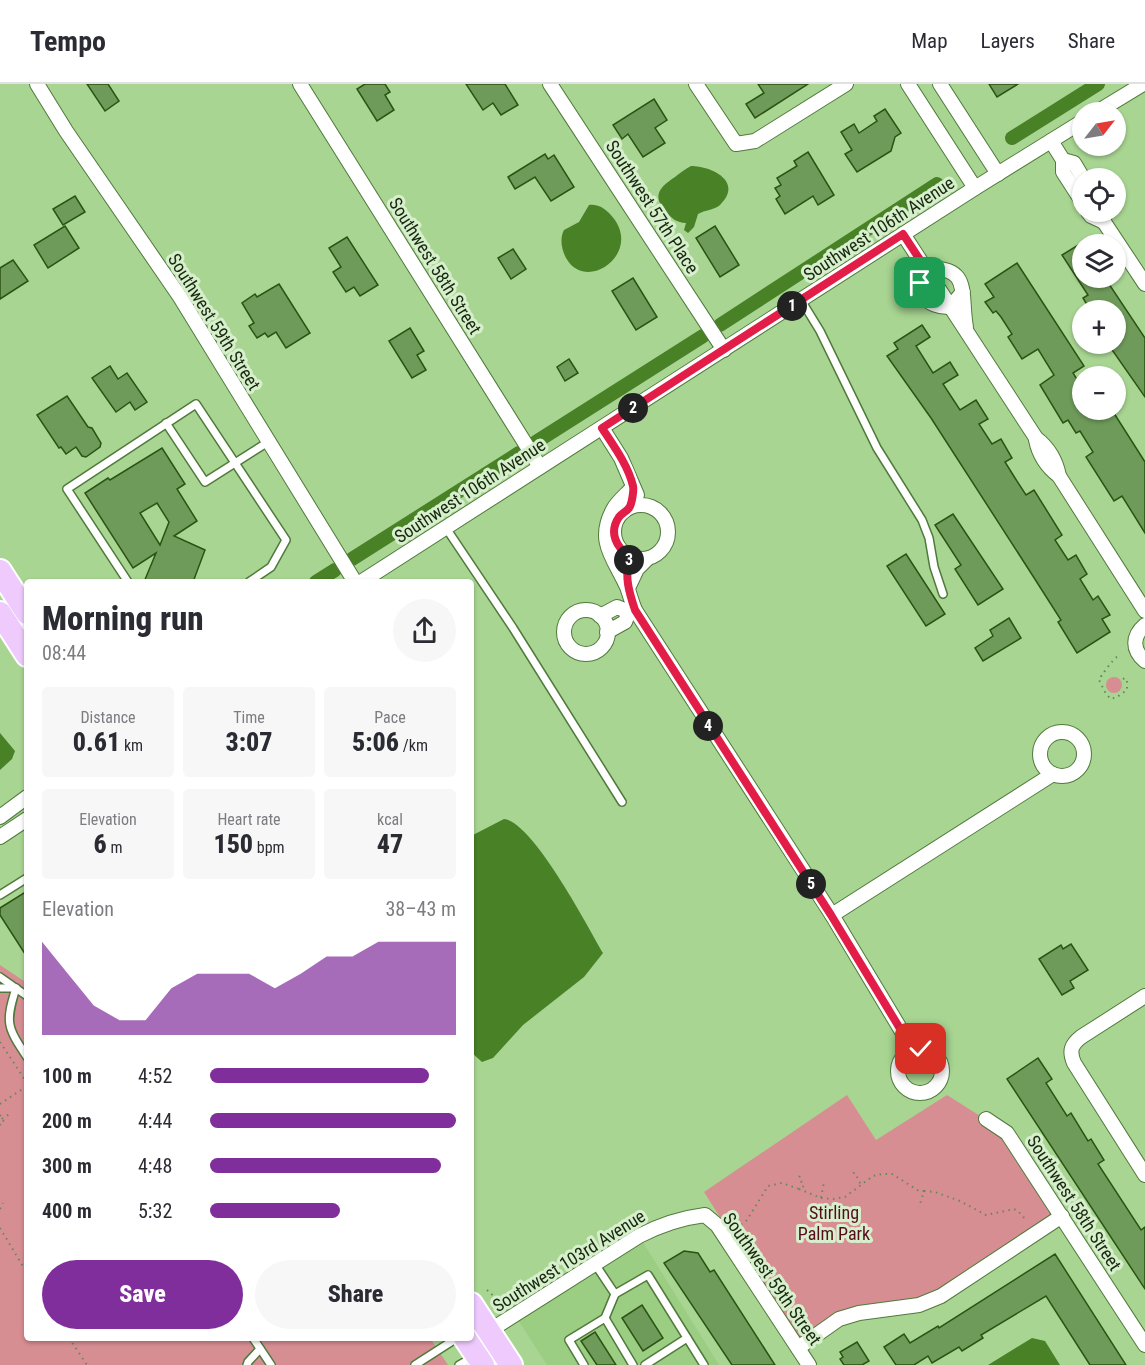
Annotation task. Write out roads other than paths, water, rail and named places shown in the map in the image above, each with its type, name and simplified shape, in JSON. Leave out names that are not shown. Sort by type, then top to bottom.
[{"type":"main road","points":[[0,571],[24,608]]},
{"type":"main road","points":[[0,614],[24,650]]},
{"type":"main road","points":[[479,1297],[476,1348],[511,1365]]},
{"type":"street","name":"Southwest 59th Street","points":[[37,84],[180,297],[353,579]]},
{"type":"street","name":"Southwest 58th Street","points":[[300,84],[540,467]]},
{"type":"street","name":"Southwest 57th Place","points":[[550,84],[724,350]]},
{"type":"street","points":[[696,84],[736,144],[755,141],[846,84]]},
{"type":"street","points":[[909,84],[975,188]]},
{"type":"street","points":[[940,84],[998,174]]},
{"type":"street","points":[[1113,102],[1143,84]]},
{"type":"street","name":"Southwest 106th Avenue","points":[[366,579],[1072,128]]},
{"type":"street","points":[[1051,141],[1063,160],[1063,172],[1072,186]]},
{"type":"street","points":[[1063,160],[1074,164],[1077,168]]},
{"type":"street","points":[[1107,222],[1145,284]]},
{"type":"street","points":[[903,234],[926,269]]},
{"type":"street","points":[[926,269],[943,268],[950,270],[959,278],[963,285],[967,332]]},
{"type":"street","points":[[926,269],[920,283],[926,300],[938,307],[950,307],[963,292]]},
{"type":"street","points":[[950,307],[1036,438],[1038,450],[1045,462],[1059,476],[1145,611]]},
{"type":"street","points":[[602,428],[621,458],[640,499],[662,516],[668,532],[662,549],[647,558],[637,569],[628,588]]},
{"type":"street","points":[[630,508],[633,487]]},
{"type":"street","points":[[628,588],[609,552],[605,533],[615,506],[633,487]]},
{"type":"street","points":[[647,506],[630,508],[617,519],[614,528],[617,545],[630,557],[647,558]]},
{"type":"street","points":[[630,557],[627,568],[632,611],[831,915],[913,1050]]},
{"type":"street","points":[[600,616],[617,607],[632,611]]},
{"type":"street","points":[[587,610],[600,616],[605,621],[607,632],[600,648],[587,653],[573,650],[565,638],[565,624],[574,613],[587,610]]},
{"type":"street","points":[[607,632],[626,622],[632,611]]},
{"type":"street","points":[[1145,625],[1136,634],[1135,641],[1138,655],[1145,661]]},
{"type":"street","points":[[831,915],[1053,774]]},
{"type":"street","points":[[0,817],[24,799]]},
{"type":"street","points":[[0,837],[24,821]]},
{"type":"street","points":[[1145,996],[1081,1037],[1073,1044],[1071,1050],[1074,1064],[1145,1175]]},
{"type":"street","name":"Southwest 58th Street","points":[[986,1119],[1007,1132],[1145,1345]]},
{"type":"street","name":"Southwest 59th Street","points":[[705,1215],[717,1225],[809,1365]]},
{"type":"street","name":"Southwest 103rd Avenue","points":[[476,1348],[596,1263],[639,1236],[660,1226],[689,1217],[705,1215]]},
{"type":"street","points":[[798,1348],[839,1319],[859,1312],[920,1305],[941,1296],[1062,1216]]},
{"type":"lane","points":[[801,300],[820,331],[877,448],[922,520],[929,538],[934,567],[943,594]]},
{"type":"lane","points":[[126,579],[67,489],[196,404],[286,540],[271,567],[253,579]]},
{"type":"lane","points":[[166,423],[205,482],[268,442]]},
{"type":"lane","points":[[446,528],[513,628],[622,802]]},
{"type":"lane","points":[[0,896],[24,880]]},
{"type":"lane","points":[[0,977],[24,994]]},
{"type":"lane","points":[[0,988],[16,988]]},
{"type":"lane","points":[[16,988],[10,1006],[10,1030],[24,1052]]},
{"type":"lane","points":[[596,1263],[615,1294]]},
{"type":"lane","points":[[584,1365],[569,1340],[605,1318],[615,1294],[648,1275],[704,1365]]},
{"type":"lane","points":[[605,1318],[633,1365]]},
{"type":"lane","points":[[645,1365],[687,1338]]},
{"type":"lane","points":[[256,1341],[271,1365]]},
{"type":"lane","points":[[415,1365],[453,1341]]},
{"type":"lane","points":[[247,1365],[260,1349]]},
{"type":"waterway","points":[[1012,138],[1098,84]]},
{"type":"waterway","points":[[720,325],[937,184]]},
{"type":"waterway","points":[[536,442],[703,336]]},
{"type":"waterway","points":[[352,559],[519,453]]},
{"type":"waterway","points":[[321,579],[335,570]]},
{"type":"park label","name":"Stirling Palm Park","points":[[834,1223]]}]
